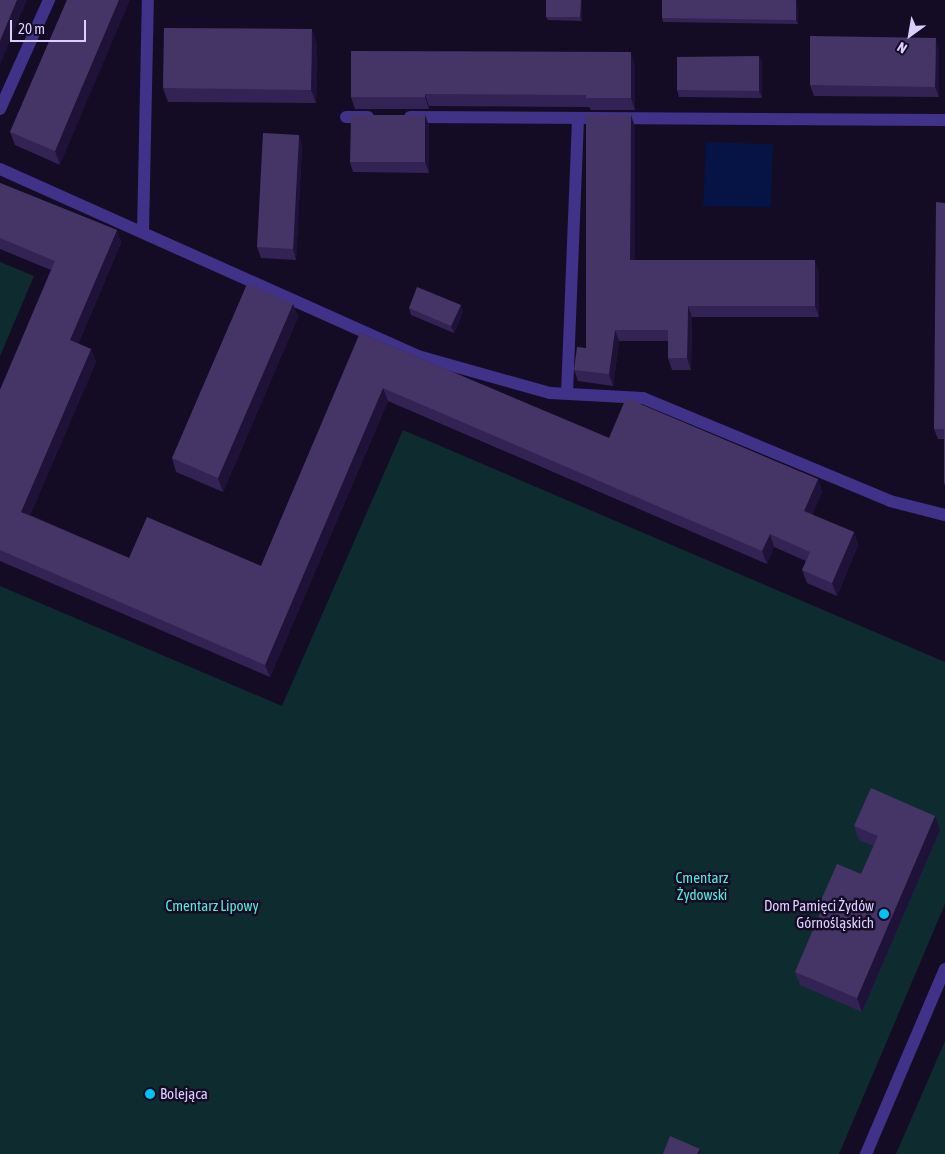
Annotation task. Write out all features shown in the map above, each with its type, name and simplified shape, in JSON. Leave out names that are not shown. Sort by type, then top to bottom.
[{"type":"street","points":[[0,110],[49,0]]},
{"type":"street","points":[[143,232],[148,0]]},
{"type":"street","points":[[346,117],[945,120]]},
{"type":"street","points":[[567,394],[578,118]]},
{"type":"street","points":[[0,169],[418,356],[550,393],[643,398],[890,501],[945,515]]},
{"type":"street","points":[[866,1154],[945,969]]},
{"type":"green space","points":[[0,262],[34,276],[0,356]]},
{"type":"green space","points":[[403,430],[945,662],[945,904],[839,1154],[0,1154],[0,586],[282,706]]},
{"type":"green space","points":[[945,1041],[945,1154],[896,1154]]},
{"type":"shaded area","points":[[706,142],[773,144],[771,207],[703,206]]},
{"type":"building","points":[[0,0],[17,0],[0,41]]},
{"type":"building","points":[[67,0],[119,0],[55,151],[10,132]]},
{"type":"building","points":[[546,0],[581,0],[580,17],[546,17]]},
{"type":"building","points":[[662,0],[796,0],[796,20],[662,18]]},
{"type":"building","points":[[164,28],[312,29],[311,90],[163,88]]},
{"type":"building","points":[[810,36],[936,38],[935,87],[810,85]]},
{"type":"building","points":[[351,51],[631,52],[631,98],[586,98],[586,95],[425,94],[425,97],[351,97]]},
{"type":"building","points":[[759,56],[759,91],[677,90],[677,57]]},
{"type":"building","points":[[351,115],[425,115],[425,162],[350,162]]},
{"type":"building","points":[[586,115],[631,115],[630,260],[815,260],[815,306],[688,306],[687,358],[668,358],[668,330],[615,330],[609,374],[574,370],[577,347],[586,348]]},
{"type":"building","points":[[263,133],[299,135],[293,249],[257,247]]},
{"type":"building","points":[[0,183],[117,230],[70,340],[91,349],[21,512],[129,558],[147,517],[261,566],[360,333],[609,438],[626,398],[818,479],[804,511],[854,532],[832,583],[802,570],[810,552],[770,534],[762,551],[383,388],[265,665],[0,550],[0,390],[55,261],[0,238]]},
{"type":"building","points":[[936,202],[945,203],[945,483],[944,429],[934,429]]},
{"type":"building","points":[[247,284],[293,304],[218,478],[172,458]]},
{"type":"building","points":[[417,287],[461,305],[451,326],[409,308]]},
{"type":"building","points":[[871,788],[935,816],[857,998],[795,972],[822,909],[818,907],[837,864],[861,874],[878,836],[854,826]]},
{"type":"building","points":[[670,1136],[700,1149],[697,1154],[663,1154]]},
{"type":"place","name":"Dom Pamięci Żydów Górnośląskich","points":[[884,914]]},
{"type":"place","name":"Bolejąca","points":[[150,1094]]},
{"type":"park label","name":"Cmentarz Żydowski","points":[[702,886]]},
{"type":"park label","name":"Cmentarz Lipowy","points":[[212,906]]}]
